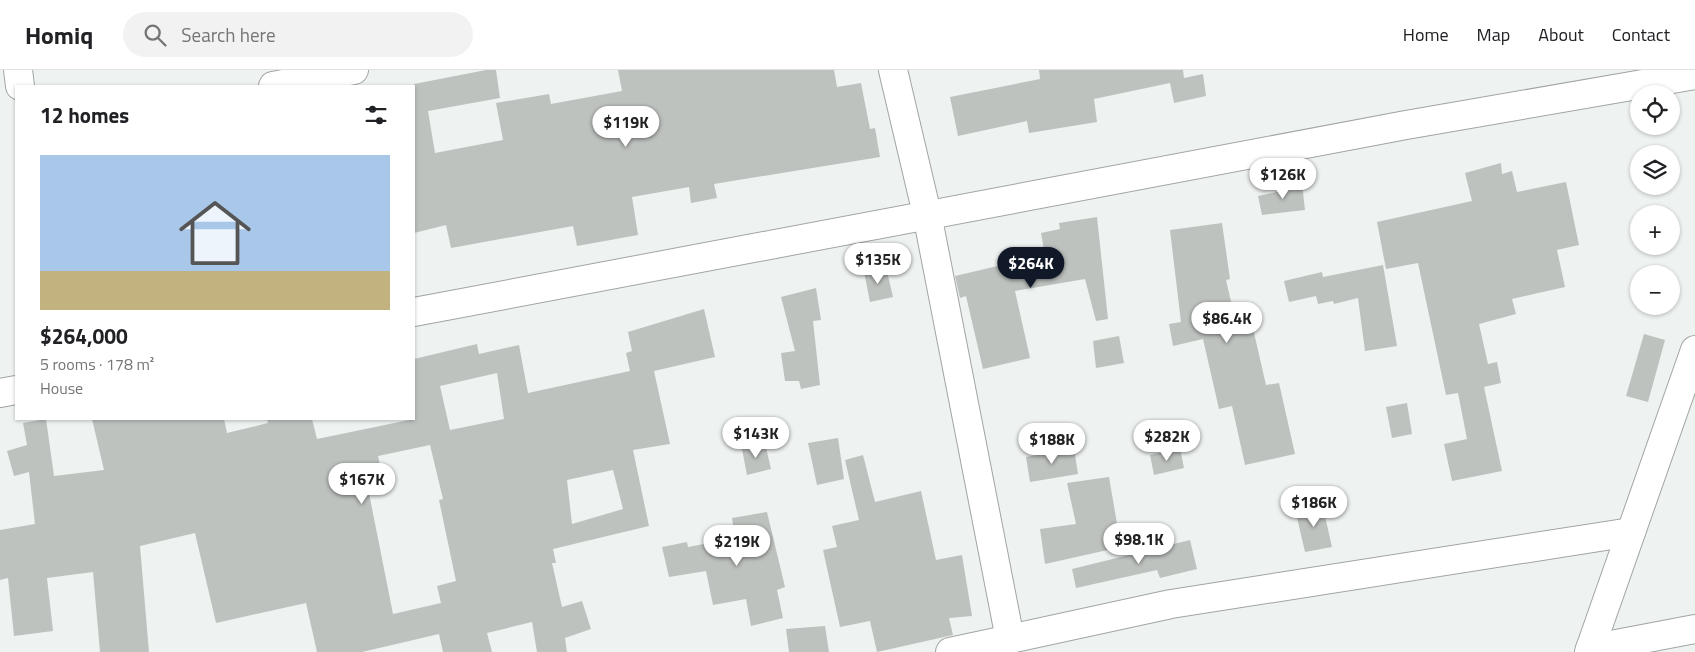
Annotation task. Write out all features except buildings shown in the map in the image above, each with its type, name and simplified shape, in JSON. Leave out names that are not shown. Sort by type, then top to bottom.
[{"type":"street","points":[[18,70],[20,85]]},
{"type":"street","points":[[278,85],[354,70]]},
{"type":"street","points":[[893,70],[927,214],[1010,639]]},
{"type":"street","points":[[415,312],[1406,125],[1695,75]]},
{"type":"street","points":[[1695,350],[1590,651],[1626,647],[1695,629]]},
{"type":"street","points":[[0,393],[15,390]]},
{"type":"street","points":[[950,652],[1171,604],[1631,532]]}]
